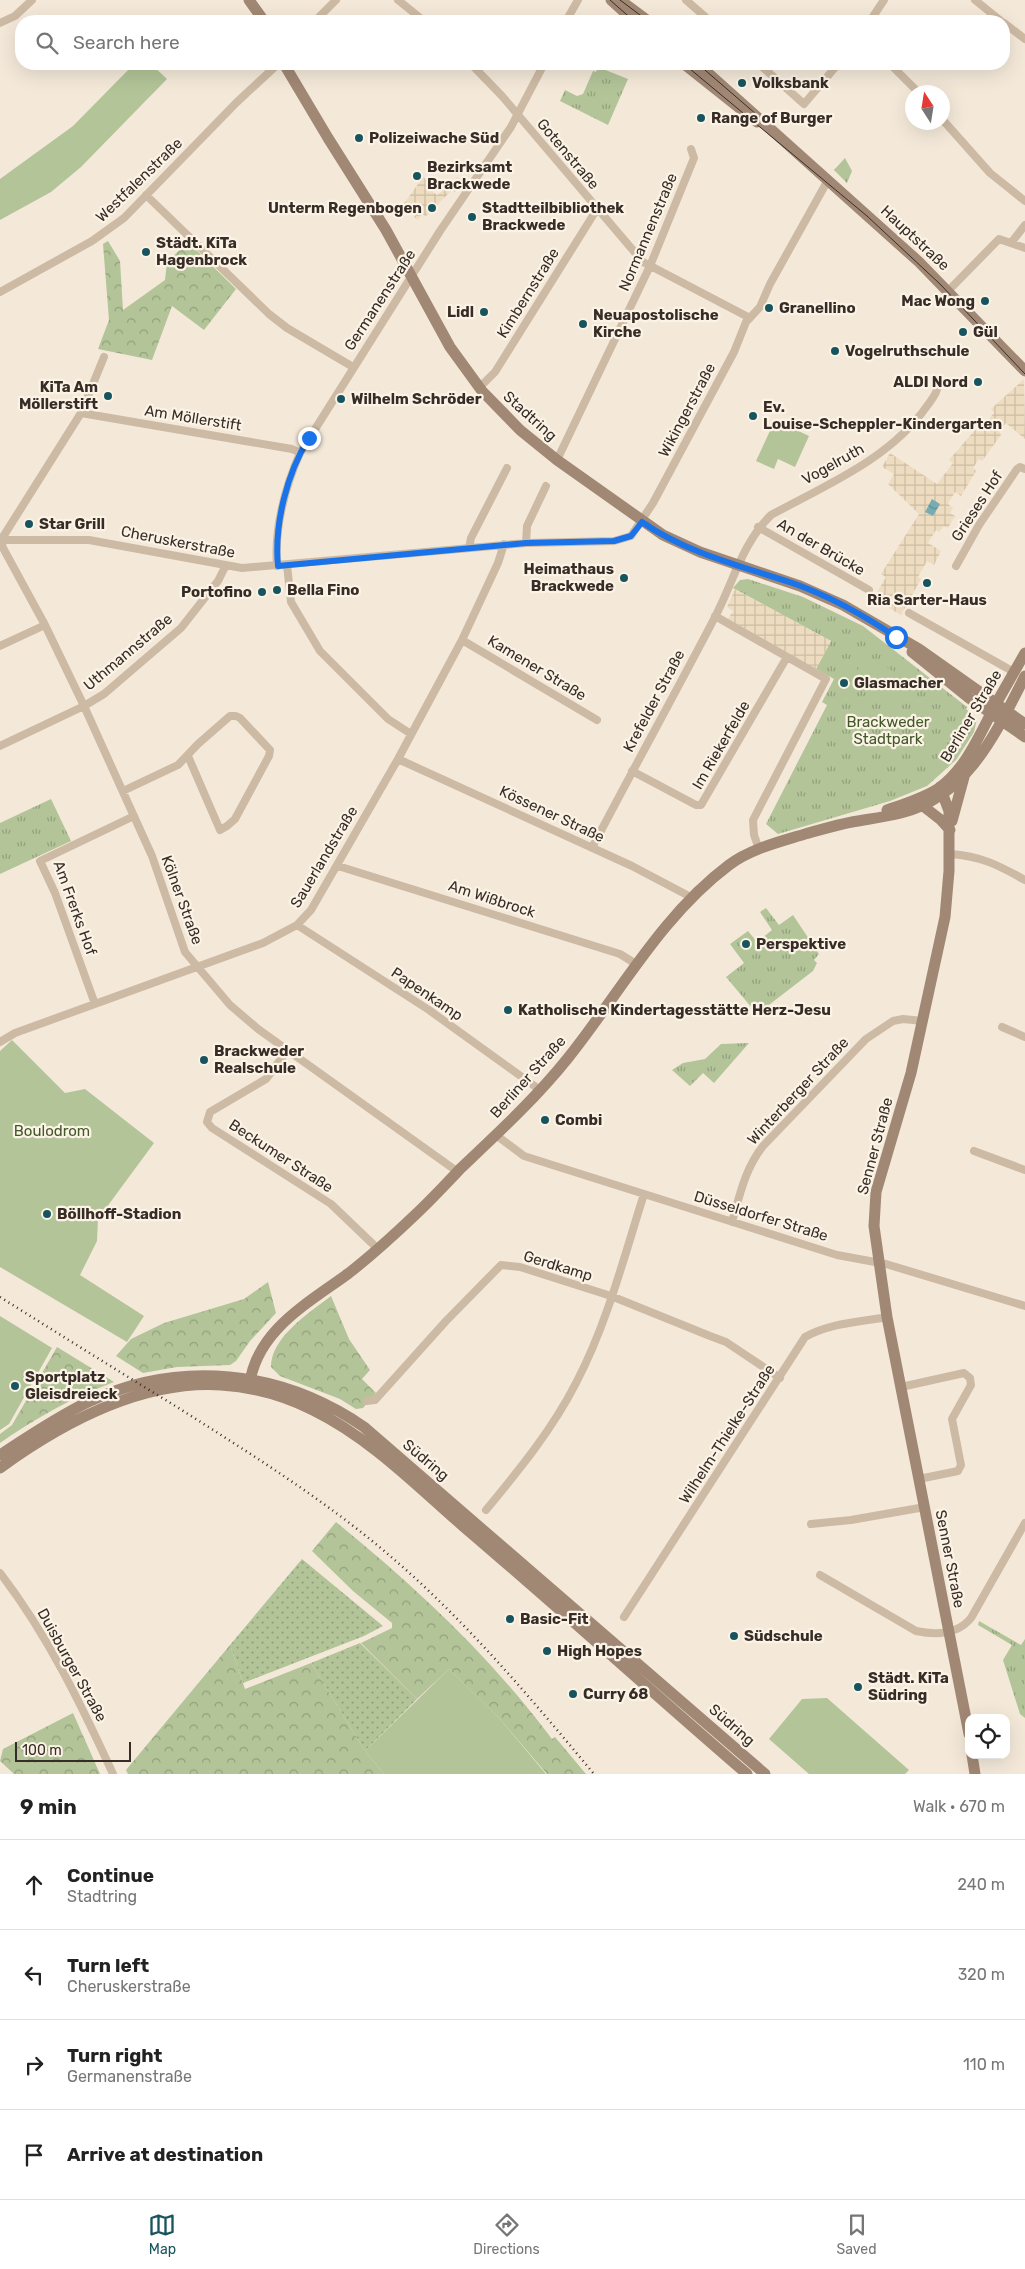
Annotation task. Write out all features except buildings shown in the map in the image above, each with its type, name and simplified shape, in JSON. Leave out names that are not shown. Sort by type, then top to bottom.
[{"type":"street","points":[[16,15],[32,0]]},
{"type":"street","points":[[321,15],[336,0]]},
{"type":"street","points":[[398,0],[417,15]]},
{"type":"street","points":[[569,15],[578,0]]},
{"type":"street","points":[[611,0],[627,15]]},
{"type":"street","points":[[620,0],[640,15]]},
{"type":"street","points":[[686,0],[703,15]]},
{"type":"street","points":[[874,15],[884,0]]},
{"type":"street","points":[[975,0],[993,15]]},
{"type":"street","points":[[251,3],[255,15]]},
{"type":"street","points":[[251,3],[260,15]]},
{"type":"street","points":[[0,23],[15,16]]},
{"type":"street","points":[[1010,28],[1025,39]]},
{"type":"street","name":"Westfalenstraße","points":[[0,292],[101,235],[124,218],[249,90],[271,70]]},
{"type":"street","name":"Stadtring","points":[[288,70],[386,230],[443,336],[479,388],[504,416],[557,460],[642,522],[670,539],[700,552],[800,586],[843,605],[919,649],[997,702],[1025,724]]},
{"type":"street","name":"Gotenstraße","points":[[477,70],[637,256],[650,266],[750,318]]},
{"type":"street","name":"Germanenstraße","points":[[278,566],[282,512],[300,453],[440,231],[517,116],[541,70]]},
{"type":"street","name":"Hauptstraße","points":[[691,70],[743,113],[776,135]]},
{"type":"street","name":"Hauptstraße","points":[[705,70],[948,290],[1025,372]]},
{"type":"street","points":[[765,70],[804,104],[833,70]]},
{"type":"street","points":[[896,70],[911,85]]},
{"type":"street","points":[[950,128],[996,179],[1025,201]]},
{"type":"street","name":"Normannenstraße","points":[[557,460],[650,266],[694,158],[691,149]]},
{"type":"street","name":"Wikingerstraße","points":[[642,522],[750,318],[760,307],[770,284],[828,180]]},
{"type":"street","points":[[146,195],[269,314],[287,328],[353,367]]},
{"type":"street","name":"Kimbernstraße","points":[[479,388],[495,372],[597,209]]},
{"type":"street","points":[[1011,243],[1025,225]]},
{"type":"street","points":[[948,290],[999,239],[1025,248]]},
{"type":"street","points":[[1,540],[81,414],[92,391],[104,357]]},
{"type":"street","name":"Vogelruth","points":[[738,565],[758,527],[771,515],[865,464],[889,446],[921,415],[937,390],[938,382]]},
{"type":"street","name":"Am Möllerstift","points":[[81,414],[292,449],[300,453]]},
{"type":"street","name":"Grieses Hof","points":[[956,566],[979,525],[1017,469],[1020,467],[1025,469]]},
{"type":"street","points":[[469,548],[471,538],[507,468]]},
{"type":"street","points":[[526,543],[527,526],[546,486]]},
{"type":"street","name":"Cheruskerstraße","points":[[1,540],[98,541],[225,567],[250,568],[504,544],[620,540],[631,536],[642,522]]},
{"type":"street","name":"An der Brücke","points":[[758,527],[869,590]]},
{"type":"street","name":"Kölner Straße","points":[[1,540],[3,548],[84,706],[152,856],[182,944],[189,958],[241,1015],[458,1172]]},
{"type":"street","name":"Sauerlandstraße","points":[[2,1037],[263,943],[297,924],[311,910],[338,866],[412,734],[462,640],[498,563],[504,544]]},
{"type":"street","points":[[287,565],[291,602],[320,651],[388,719],[412,734]]},
{"type":"street","name":"Krefelder Straße","points":[[592,848],[715,616],[738,565]]},
{"type":"street","name":"Uthmannstraße","points":[[0,746],[84,706],[104,694],[180,628],[218,581],[225,567]]},
{"type":"street","points":[[909,612],[1020,674]]},
{"type":"street","points":[[715,616],[826,679],[753,820],[754,835],[759,849]]},
{"type":"street","points":[[0,646],[44,625]]},
{"type":"street","name":"Stadtring","points":[[896,637],[912,653],[991,714],[1025,737]]},
{"type":"street","name":"Kamener Straße","points":[[462,640],[597,720]]},
{"type":"street","name":"Berliner Straße","points":[[852,822],[903,813],[923,806],[964,777],[1007,710],[1020,674],[1025,652]]},
{"type":"street","name":"Im Riekerfelde","points":[[632,771],[696,805],[701,805],[787,657]]},
{"type":"street","name":"Berliner Straße","points":[[250,1383],[256,1357],[278,1328],[312,1299],[378,1249],[416,1215],[540,1090],[569,1057],[636,964],[709,881],[732,862],[759,849],[852,822],[942,791],[964,762],[997,702],[1020,674]]},
{"type":"street","points":[[123,792],[170,770],[188,756],[198,744],[230,716],[236,716],[268,745],[270,750],[269,756],[235,819],[228,826],[220,830],[188,756]]},
{"type":"street","name":"Kössener Straße","points":[[398,759],[632,866],[692,899]]},
{"type":"street","points":[[950,830],[964,777]]},
{"type":"street","name":"Senner Straße","points":[[942,791],[949,811],[950,830],[945,917],[911,1073],[874,1202],[874,1226],[887,1317],[965,1714]]},
{"type":"street","points":[[923,806],[950,830]]},
{"type":"street","name":"Am Frerks Hof","points":[[95,1004],[55,893],[40,861],[134,816]]},
{"type":"street","points":[[950,854],[974,856],[990,861],[1025,880]]},
{"type":"street","name":"Am Wißbrock","points":[[338,866],[620,954],[636,964]]},
{"type":"street","name":"Papenkamp","points":[[297,924],[429,1010],[540,1090]]},
{"type":"street","name":"Winterberger Straße","points":[[732,1222],[745,1176],[763,1146],[866,1039],[893,1021],[903,1019],[923,1021]]},
{"type":"street","points":[[1002,1027],[1025,1037]]},
{"type":"street","name":"Beckumer Straße","points":[[287,1050],[266,1079],[210,1112],[207,1122],[212,1128],[331,1204],[378,1249]]},
{"type":"street","name":"Düsseldorfer Straße","points":[[496,1135],[524,1156],[837,1255],[878,1263],[1025,1306]]},
{"type":"street","points":[[974,1151],[1025,1170]]},
{"type":"street","points":[[486,1510],[556,1419],[583,1369],[611,1296],[644,1194]]},
{"type":"street","name":"Gerdkamp","points":[[367,1401],[375,1400],[382,1393],[446,1321],[501,1265],[520,1267],[611,1296],[726,1342],[780,1378]]},
{"type":"street","name":"Wilhelm-Thielke-Straße","points":[[624,1617],[806,1337],[816,1331],[887,1317]]},
{"type":"street","points":[[901,1387],[964,1373],[970,1378],[971,1385],[952,1420],[961,1464],[958,1471],[919,1479]]},
{"type":"street","name":"Südring","points":[[0,1455],[63,1415],[90,1402],[130,1386],[184,1376],[228,1376],[250,1383],[272,1394],[314,1410],[359,1437],[524,1578],[747,1774]]},
{"type":"street","name":"Südring","points":[[0,1468],[69,1425],[132,1398],[186,1386],[250,1383],[285,1387],[315,1398],[364,1427],[765,1774]]},
{"type":"street","points":[[811,1524],[850,1520],[924,1507]]},
{"type":"street","points":[[949,1632],[965,1626],[971,1618],[1025,1523]]},
{"type":"street","points":[[1016,1538],[1025,1543]]},
{"type":"street","name":"Duisburger Straße","points":[[0,1573],[29,1615],[66,1676],[113,1774]]},
{"type":"street","name":"Senner Straße","points":[[820,1575],[916,1631],[928,1634],[949,1632]]},
{"type":"street","points":[[973,1759],[976,1774]]},
{"type":"green space","points":[[128,70],[157,70],[167,79],[81,167],[51,192],[0,220],[0,179],[73,126]]},
{"type":"green space","points":[[597,70],[606,70],[628,79],[608,125],[560,101],[565,90],[577,96],[583,94],[593,71],[596,72]]},
{"type":"green space","points":[[845,158],[852,171],[847,183],[834,170]]},
{"type":"green space","points":[[108,241],[120,261],[123,310],[165,280],[167,262],[188,242],[236,289],[204,330],[172,306],[152,360],[98,349],[109,320],[103,244]]},
{"type":"green space","points":[[775,420],[809,436],[795,467],[778,459],[774,469],[756,461]]},
{"type":"green space","name":"Brackweder Stadtpark","points":[[748,579],[803,597],[863,626],[967,707],[966,709],[977,719],[974,732],[956,760],[927,786],[890,801],[778,834],[766,824],[827,705],[822,702],[834,679],[816,669],[831,641],[733,588],[740,580]]},
{"type":"green space","points":[[866,655],[909,681],[896,704],[853,678]]},
{"type":"green space","points":[[51,799],[71,841],[0,874],[0,823]]},
{"type":"green space","points":[[766,908],[779,925],[793,915],[819,954],[814,960],[817,963],[813,971],[757,1014],[726,977],[744,963],[730,944],[748,931],[757,942],[772,930],[760,912]]},
{"type":"green space","name":"Boulodrom","points":[[12,1040],[65,1093],[85,1089],[154,1143],[98,1219],[97,1241],[80,1275],[144,1316],[127,1342],[0,1267],[0,1051]]},
{"type":"green space","points":[[749,1043],[714,1083],[703,1073],[690,1086],[672,1070],[683,1063],[705,1059],[721,1044]]},
{"type":"green space","points":[[268,1282],[276,1313],[250,1341],[236,1361],[230,1365],[177,1367],[143,1373],[116,1356],[131,1339],[164,1323],[244,1299]]},
{"type":"green space","points":[[331,1296],[349,1339],[370,1370],[362,1379],[376,1393],[363,1408],[356,1409],[340,1399],[280,1376],[271,1367],[277,1346],[284,1336],[302,1318]]},
{"type":"green space","name":"Sportplatz Gleisdreieck","points":[[0,1316],[52,1348],[9,1424],[0,1430]]},
{"type":"green space","points":[[57,1347],[114,1382],[84,1394],[55,1409],[0,1443],[0,1434],[12,1425]]},
{"type":"green space","points":[[336,1522],[395,1572],[451,1624],[503,1679],[552,1739],[555,1737],[586,1774],[547,1774],[499,1718],[449,1669],[417,1699],[361,1643],[392,1628],[392,1623],[353,1591],[312,1551]]},
{"type":"green space","points":[[302,1559],[383,1626],[364,1636],[243,1683],[230,1645]]},
{"type":"green space","points":[[979,1621],[1021,1645],[1025,1639],[1025,1718],[1020,1714],[1003,1660],[1012,1645],[978,1625]]},
{"type":"green space","points":[[360,1643],[417,1699],[365,1751],[311,1663]]},
{"type":"green space","points":[[230,1645],[245,1689],[311,1663],[365,1751],[384,1774],[128,1774],[126,1770]]},
{"type":"green space","points":[[449,1669],[499,1718],[546,1774],[384,1774],[365,1751]]},
{"type":"green space","points":[[827,1698],[909,1770],[905,1774],[809,1774],[769,1739],[802,1699]]},
{"type":"green space","points":[[73,1713],[100,1774],[14,1774],[0,1761],[3,1749]]},
{"type":"shaded area","points":[[423,177],[437,187],[433,192],[437,195],[453,183],[457,177],[463,181],[455,192],[452,190],[426,216],[422,214],[418,220],[414,217],[416,214],[403,205]]},
{"type":"shaded area","points":[[1024,379],[1025,439],[1006,423],[999,431],[1001,435],[982,461],[979,459],[973,468],[976,471],[961,496],[955,492],[948,504],[953,508],[950,513],[955,516],[948,528],[944,526],[939,532],[936,530],[928,543],[941,551],[934,565],[927,561],[918,577],[921,579],[901,615],[873,599],[886,577],[881,574],[919,514],[888,484],[894,474],[882,467],[890,453],[937,484],[953,463],[949,460],[975,430],[978,432],[994,413],[991,409]]},
{"type":"shaded area","points":[[735,589],[831,641],[816,669],[728,619],[733,611],[727,607]]},
{"type":"water","points":[[932,499],[940,504],[933,516],[925,512]]},
{"type":"tram line","points":[[610,0],[627,15]]},
{"type":"tram line","points":[[620,0],[640,15]]},
{"type":"tram line","points":[[691,70],[867,216],[940,284],[1025,374]]},
{"type":"tram line","points":[[705,70],[764,121]]},
{"type":"railway","points":[[0,1297],[251,1454],[324,1504],[371,1540],[431,1593],[488,1651],[594,1774]]},
{"type":"place","name":"Volksbank","points":[[742,83]]},
{"type":"place","name":"Range of Burger","points":[[701,118]]},
{"type":"place","name":"Polizeiwache Süd","points":[[359,138]]},
{"type":"place","name":"Bezirksamt Brackwede","points":[[417,176]]},
{"type":"place","name":"Unterm Regenbogen","points":[[432,208]]},
{"type":"place","name":"Stadtteilbibliothek Brackwede","points":[[472,217]]},
{"type":"place","name":"Städt. KiTa Hagenbrock","points":[[146,252]]},
{"type":"place","name":"Mac Wong","points":[[985,301]]},
{"type":"place","name":"Granellino","points":[[769,308]]},
{"type":"place","name":"Lidl","points":[[484,312]]},
{"type":"place","name":"Neuapostolische Kirche","points":[[583,324]]},
{"type":"place","name":"Gül","points":[[963,332]]},
{"type":"place","name":"Vogelruthschule","points":[[835,351]]},
{"type":"place","name":"ALDI Nord","points":[[978,382]]},
{"type":"place","name":"KiTa Am Möllerstift","points":[[108,396]]},
{"type":"place","name":"Wilhelm Schröder","points":[[341,399]]},
{"type":"place","name":"Ev. Louise-Scheppler-Kindergarten","points":[[753,416]]},
{"type":"place","name":"Star Grill","points":[[29,524]]},
{"type":"place","name":"Heimathaus Brackwede","points":[[624,578]]},
{"type":"place","name":"Ria Sarter-Haus","points":[[927,583]]},
{"type":"place","name":"Bella Fino","points":[[277,590]]},
{"type":"place","name":"Portofino","points":[[262,592]]},
{"type":"place","name":"Glasmacher","points":[[844,683]]},
{"type":"place","name":"Perspektive","points":[[746,944]]},
{"type":"place","name":"Katholische Kindertagesstätte Herz-Jesu","points":[[508,1010]]},
{"type":"place","name":"Brackweder Realschule","points":[[204,1060]]},
{"type":"place","name":"Combi","points":[[545,1120]]},
{"type":"place","name":"Böllhoff-Stadion","points":[[47,1214]]},
{"type":"place","name":"Sportplatz Gleisdreieck","points":[[15,1386]]},
{"type":"place","name":"Basic-Fit","points":[[510,1619]]},
{"type":"place","name":"Südschule","points":[[734,1636]]},
{"type":"place","name":"High Hopes","points":[[547,1651]]},
{"type":"place","name":"Städt. KiTa Südring","points":[[858,1687]]},
{"type":"place","name":"Curry 68","points":[[573,1694]]},
{"type":"route","points":[[309,438],[295,463],[283,507],[278,539],[278,566],[526,543],[614,541],[631,536],[642,522],[653,530],[700,552],[800,586],[843,605],[896,637]]}]
